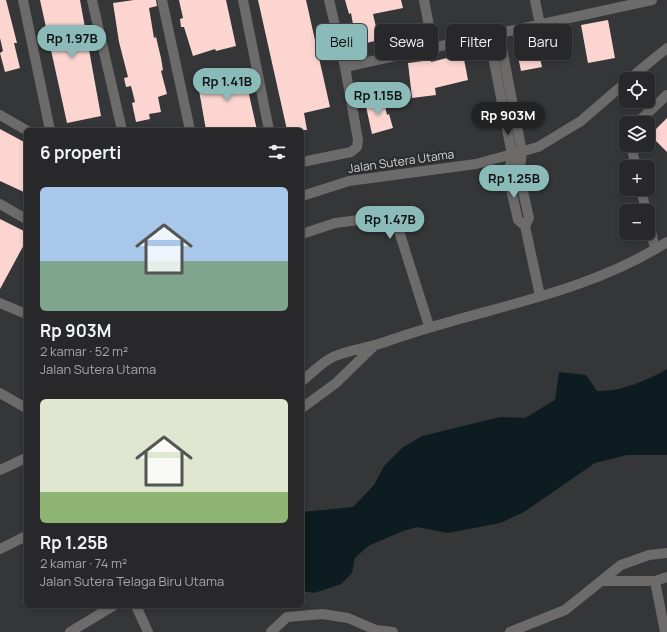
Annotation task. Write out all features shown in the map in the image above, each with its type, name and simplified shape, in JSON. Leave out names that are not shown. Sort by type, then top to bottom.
[{"type":"street","points":[[23,0],[50,128]]},
{"type":"street","points":[[92,0],[122,128]]},
{"type":"street","points":[[162,0],[190,128]]},
{"type":"street","points":[[243,0],[269,128]]},
{"type":"street","points":[[304,162],[351,152],[357,148],[358,140],[345,67],[329,0]]},
{"type":"street","points":[[424,0],[429,24]]},
{"type":"street","points":[[535,0],[540,24]]},
{"type":"street","points":[[544,24],[631,2],[652,0]]},
{"type":"street","points":[[638,72],[667,48]]},
{"type":"street","points":[[345,67],[376,60]]},
{"type":"street","points":[[498,60],[512,155],[508,176],[518,220],[525,226],[540,296]]},
{"type":"street","points":[[500,60],[522,152],[519,174],[529,218],[525,226]]},
{"type":"street","name":"Jalan Sutera Utama","points":[[304,195],[349,181],[476,164],[538,147],[581,121],[619,88]]},
{"type":"street","points":[[644,116],[667,95]]},
{"type":"street","points":[[0,115],[24,129]]},
{"type":"street","points":[[0,204],[24,218]]},
{"type":"street","points":[[304,233],[335,223],[383,216],[393,222],[399,231],[428,326]]},
{"type":"street","points":[[653,240],[655,249]]},
{"type":"street","points":[[304,380],[331,358],[348,351],[373,347],[428,326],[540,296],[593,278],[667,242]]},
{"type":"street","points":[[0,303],[24,313]]},
{"type":"street","points":[[304,407],[336,383],[373,347]]},
{"type":"street","points":[[1,395],[24,407]]},
{"type":"street","points":[[0,470],[24,459]]},
{"type":"street","points":[[0,549],[24,537]]},
{"type":"street","points":[[510,632],[565,610],[622,565],[635,559],[667,554]]},
{"type":"street","points":[[602,581],[655,581],[667,576]]},
{"type":"street","points":[[655,581],[665,632]]},
{"type":"street","points":[[70,632],[110,608]]},
{"type":"street","points":[[137,608],[148,632]]},
{"type":"street","points":[[271,632],[287,617],[322,614],[348,618],[376,630],[393,632]]},
{"type":"shaded area","points":[[667,369],[667,455],[627,455],[595,463],[524,512],[500,523],[448,533],[417,527],[403,531],[368,546],[355,558],[352,573],[341,584],[314,593],[304,591],[304,512],[353,507],[374,485],[384,466],[402,448],[422,436],[500,417],[525,418],[555,400],[559,372],[586,375],[597,391],[624,388],[651,378]]},
{"type":"building","points":[[0,0],[6,0],[17,43],[14,43],[20,68],[5,72],[0,53],[3,51],[0,38]]},
{"type":"building","points":[[40,0],[80,0],[101,116],[67,123]]},
{"type":"building","points":[[134,0],[156,0],[157,6],[149,8],[154,38],[156,37],[161,58],[163,70],[161,71],[167,94],[158,97],[161,112],[149,114],[150,119],[136,122],[132,103],[135,102],[131,86],[126,87],[124,78],[128,77],[119,42],[113,3]]},
{"type":"building","points":[[179,0],[226,0],[236,46],[216,51],[215,49],[193,56],[184,27],[181,27],[180,19],[183,18]]},
{"type":"building","points":[[258,0],[306,0],[316,45],[316,60],[319,60],[330,107],[304,113],[307,130],[304,130],[304,128],[287,128]]},
{"type":"building","points":[[345,0],[401,0],[403,8],[373,14],[375,24],[375,41],[367,43],[367,24],[353,24],[351,13],[349,14]]},
{"type":"building","points":[[608,20],[615,58],[588,63],[581,25]]},
{"type":"building","points":[[446,58],[446,60],[464,60],[468,80],[435,88],[436,95],[412,98],[408,63],[431,60],[431,62]]},
{"type":"building","points":[[519,60],[540,60],[542,67],[521,71]]},
{"type":"building","points":[[243,68],[257,128],[206,128],[197,79],[223,74],[223,72]]},
{"type":"building","points":[[383,98],[387,115],[389,114],[393,128],[372,134],[365,102]]},
{"type":"building","points":[[667,118],[667,152],[655,140],[655,130]]},
{"type":"building","points":[[0,129],[24,142],[24,192],[0,181]]},
{"type":"building","points":[[0,219],[24,231],[24,245],[0,289]]}]
